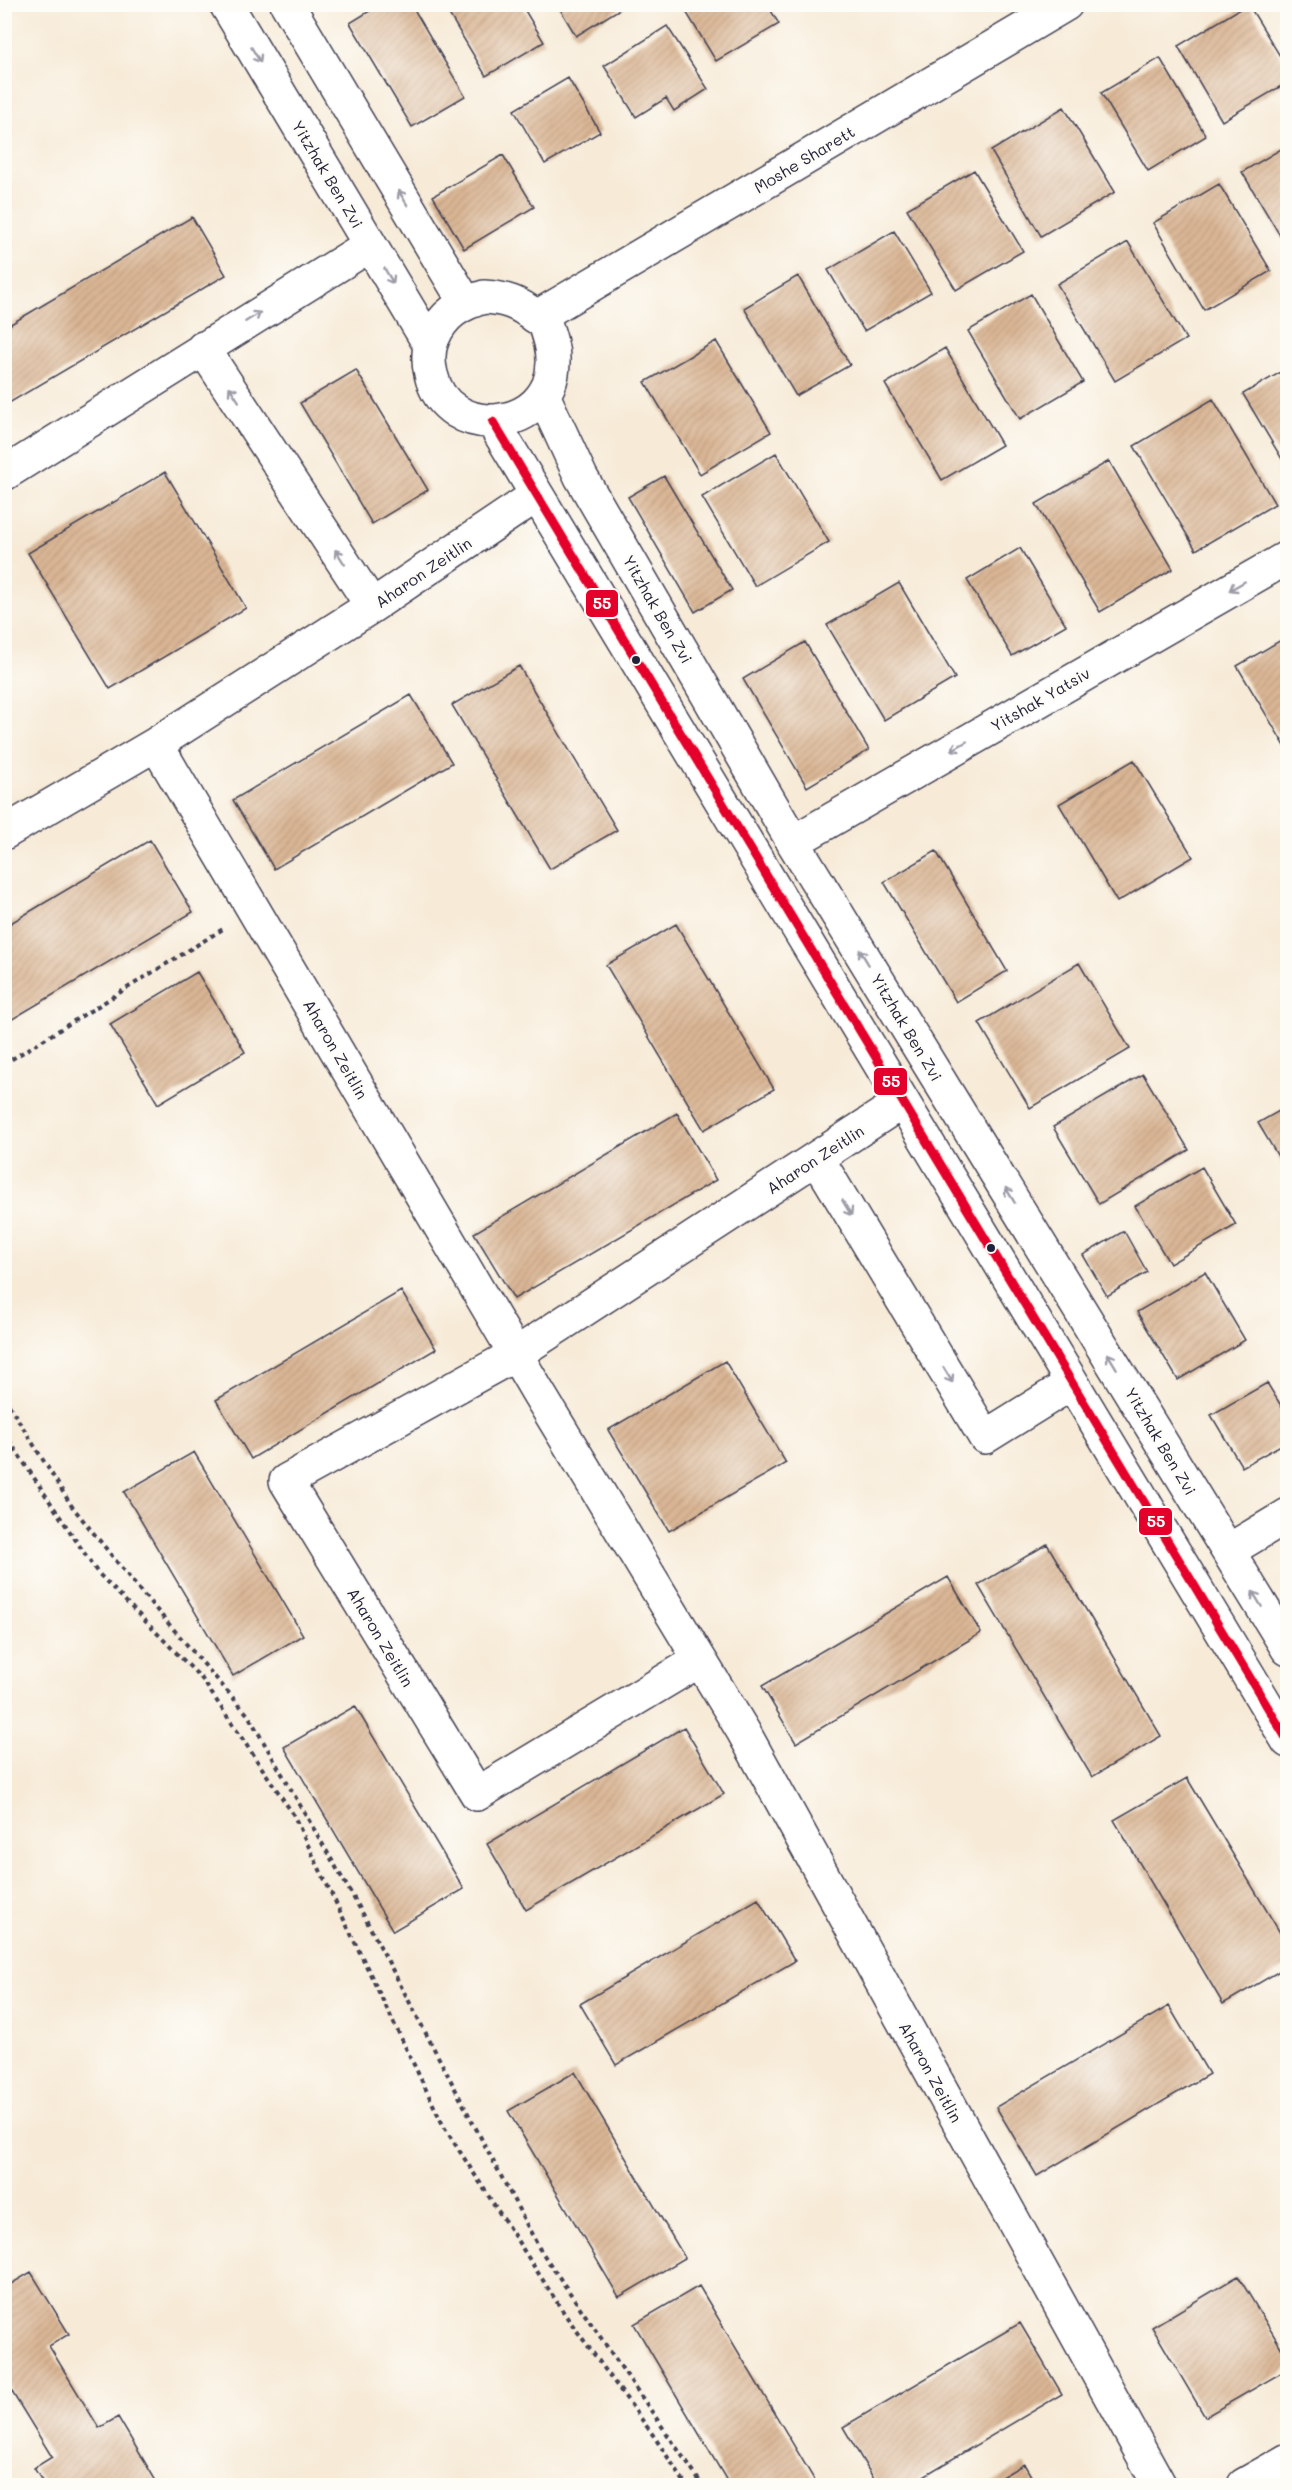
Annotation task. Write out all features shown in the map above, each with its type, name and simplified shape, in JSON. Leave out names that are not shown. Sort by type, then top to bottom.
[{"type":"street","name":"Yitzhak Ben Zvi","points":[[226,4],[430,345]]},
{"type":"street","points":[[287,4],[465,303]]},
{"type":"street","name":"Moshe Sharett","points":[[542,314],[1066,4]]},
{"type":"street","points":[[4,474],[370,245]]},
{"type":"street","points":[[484,297],[503,298],[521,305],[536,316],[542,314],[552,348],[554,365],[543,395],[529,409],[512,419],[493,422],[473,420],[456,412],[442,399],[432,382],[428,363],[430,345],[437,327],[449,313],[465,303],[484,297]]},
{"type":"street","points":[[203,348],[372,606]]},
{"type":"street","name":"Yitzhak Ben Zvi","points":[[543,395],[581,477],[793,842],[1287,1649]]},
{"type":"street","points":[[493,422],[1287,1741]]},
{"type":"street","name":"Aharon Zeitlin","points":[[4,833],[156,744],[372,606],[537,495]]},
{"type":"street","name":"Yitshak Yatsiv","points":[[793,842],[1287,557]]},
{"type":"street","name":"Aharon Zeitlin","points":[[156,744],[516,1354],[742,1731],[1160,2486]]},
{"type":"street","name":"Aharon Zeitlin","points":[[700,1660],[477,1794],[286,1480],[516,1354],[902,1102]]},
{"type":"street","points":[[817,1158],[985,1437],[1072,1383]]},
{"type":"street","points":[[1228,1551],[1287,1515]]},
{"type":"street","points":[[1244,2485],[1287,2460]]},
{"type":"path","points":[[4,1064],[254,910]]},
{"type":"path","points":[[4,1397],[71,1505],[142,1593],[248,1715],[363,1914],[539,2248],[703,2486]]},
{"type":"path","points":[[4,1433],[97,1572],[202,1679],[293,1814],[444,2127],[566,2316],[653,2435],[687,2486]]},
{"type":"building","points":[[381,4],[411,4],[465,96],[412,127],[350,23]]},
{"type":"building","points":[[443,4],[521,4],[544,42],[486,76]]},
{"type":"building","points":[[557,4],[628,4],[576,36]]},
{"type":"building","points":[[694,4],[767,4],[779,24],[716,61],[685,10]]},
{"type":"building","points":[[1248,4],[1288,69],[1288,82],[1222,121],[1178,46]]},
{"type":"building","points":[[667,26],[708,89],[674,111],[666,98],[636,117],[604,66]]},
{"type":"building","points":[[1160,58],[1206,136],[1148,171],[1101,93]]},
{"type":"building","points":[[568,78],[600,132],[545,164],[514,110]]},
{"type":"building","points":[[1064,107],[1115,192],[1041,236],[991,151]]},
{"type":"building","points":[[1288,145],[1288,249],[1242,172]]},
{"type":"building","points":[[503,155],[534,207],[464,249],[433,196]]},
{"type":"building","points":[[974,170],[1023,251],[956,290],[907,209]]},
{"type":"building","points":[[1219,184],[1271,271],[1204,310],[1153,223]]},
{"type":"building","points":[[192,217],[226,275],[4,406],[4,328]]},
{"type":"building","points":[[894,231],[931,292],[864,331],[828,270]]},
{"type":"building","points":[[1128,242],[1186,339],[1115,381],[1057,284]]},
{"type":"building","points":[[798,276],[850,365],[796,396],[744,308]]},
{"type":"building","points":[[1031,294],[1083,382],[1020,419],[968,331]]},
{"type":"building","points":[[716,341],[771,432],[700,474],[645,382]]},
{"type":"building","points":[[945,348],[1002,445],[942,480],[885,384]]},
{"type":"building","points":[[1288,368],[1288,469],[1243,394]]},
{"type":"building","points":[[356,370],[428,490],[372,524],[300,403]]},
{"type":"building","points":[[1213,399],[1275,504],[1196,550],[1134,446]]},
{"type":"building","points":[[776,453],[829,542],[755,586],[702,497]]},
{"type":"building","points":[[1109,461],[1173,569],[1100,612],[1036,504]]},
{"type":"building","points":[[165,472],[246,608],[110,689],[28,553]]},
{"type":"building","points":[[664,476],[732,590],[695,612],[628,497]]},
{"type":"building","points":[[1020,548],[1066,625],[1012,656],[967,580]]},
{"type":"building","points":[[899,583],[955,678],[884,720],[827,625]]},
{"type":"building","points":[[1288,636],[1288,751],[1237,666]]},
{"type":"building","points":[[805,642],[869,750],[807,787],[743,679]]},
{"type":"building","points":[[519,666],[617,830],[550,869],[452,705]]},
{"type":"building","points":[[411,695],[452,763],[274,869],[233,800]]},
{"type":"building","points":[[1134,760],[1193,857],[1117,902],[1059,804]]},
{"type":"building","points":[[150,840],[193,912],[4,1024],[4,927]]},
{"type":"building","points":[[936,851],[1007,971],[956,1002],[884,882]]},
{"type":"building","points":[[676,924],[774,1089],[704,1130],[606,965]]},
{"type":"building","points":[[1079,963],[1130,1049],[1030,1108],[979,1023]]},
{"type":"building","points":[[197,972],[245,1052],[158,1104],[110,1024]]},
{"type":"building","points":[[1143,1074],[1189,1150],[1099,1204],[1053,1127]]},
{"type":"building","points":[[1288,1106],[1288,1173],[1258,1123]]},
{"type":"building","points":[[677,1113],[716,1180],[514,1299],[474,1233]]},
{"type":"building","points":[[1202,1167],[1236,1225],[1170,1264],[1135,1206]]},
{"type":"building","points":[[1124,1231],[1147,1272],[1107,1296],[1083,1255]]},
{"type":"building","points":[[1205,1272],[1245,1340],[1178,1380],[1137,1312]]},
{"type":"building","points":[[401,1291],[436,1349],[251,1459],[216,1400]]},
{"type":"building","points":[[725,1361],[786,1463],[669,1531],[608,1430]]},
{"type":"building","points":[[1267,1383],[1288,1417],[1288,1441],[1242,1467],[1211,1415]]},
{"type":"building","points":[[194,1452],[303,1635],[233,1676],[124,1492]]},
{"type":"building","points":[[1047,1544],[1161,1736],[1092,1777],[978,1585]]},
{"type":"building","points":[[948,1577],[981,1633],[796,1743],[762,1686]]},
{"type":"building","points":[[355,1706],[464,1889],[393,1931],[284,1747]]},
{"type":"building","points":[[684,1727],[724,1794],[526,1910],[487,1844]]},
{"type":"building","points":[[1187,1778],[1288,1946],[1288,1966],[1223,2004],[1114,1820]]},
{"type":"building","points":[[758,1899],[795,1961],[616,2065],[580,2004]]},
{"type":"building","points":[[1169,2006],[1209,2074],[1037,2176],[996,2107]]},
{"type":"building","points":[[575,2072],[685,2258],[619,2297],[508,2111]]},
{"type":"building","points":[[31,2272],[69,2334],[49,2346],[99,2428],[118,2417],[159,2486],[45,2486],[34,2468],[52,2457],[4,2379],[4,2288]]},
{"type":"building","points":[[1238,2276],[1288,2359],[1288,2369],[1205,2417],[1152,2327]]},
{"type":"building","points":[[699,2286],[818,2486],[730,2486],[634,2324]]},
{"type":"building","points":[[1020,2323],[1062,2394],[907,2486],[878,2486],[843,2427]]},
{"type":"building","points":[[1024,2464],[1037,2486],[986,2486]]},
{"type":"transit line","name":"55","points":[[493,422],[1288,1741]]}]
